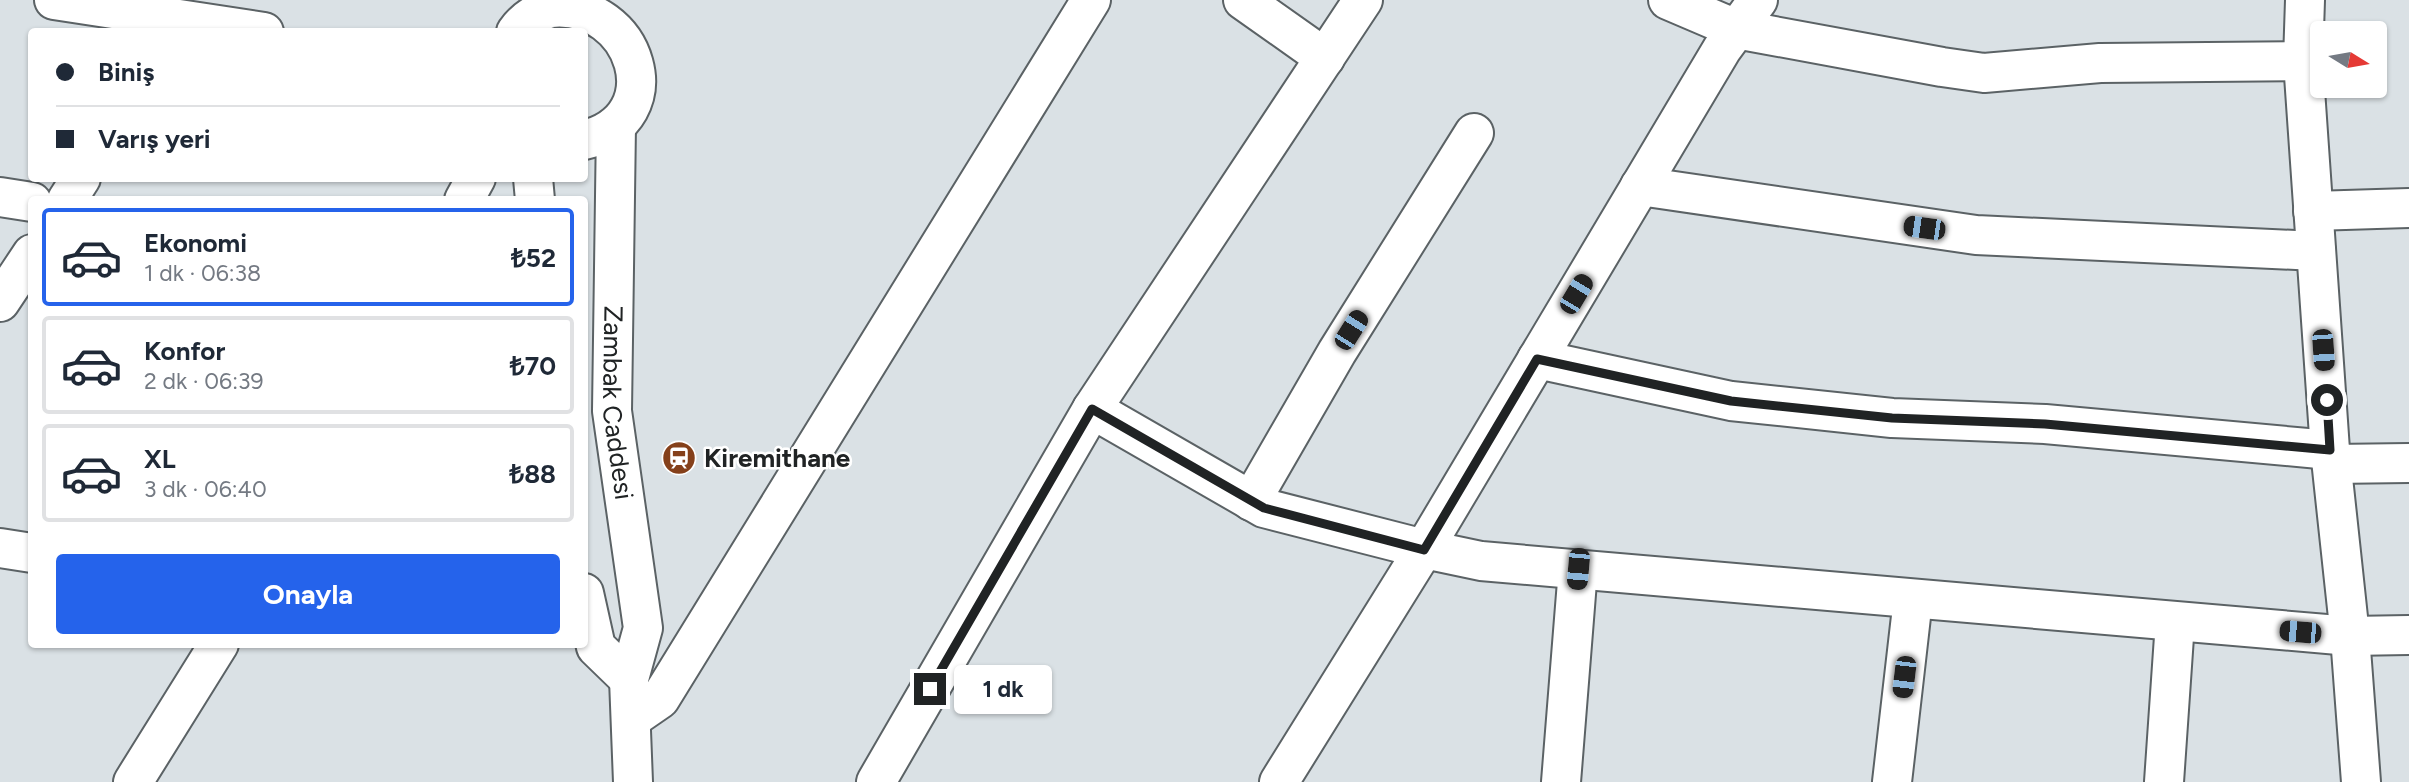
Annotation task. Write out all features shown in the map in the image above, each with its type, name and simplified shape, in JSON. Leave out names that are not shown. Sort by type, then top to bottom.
[{"type":"street","points":[[54,0],[179,26],[207,28]]},
{"type":"street","points":[[631,719],[660,699],[1091,0]]},
{"type":"street","points":[[1243,0],[1325,58]]},
{"type":"street","points":[[876,782],[1092,409],[1363,0]]},
{"type":"street","points":[[1668,0],[1747,14],[1942,67],[1984,73],[2100,63],[2303,61]]},
{"type":"street","points":[[2305,0],[2303,61],[2313,211],[2331,457],[2350,636],[2361,782]]},
{"type":"street","points":[[519,19],[560,6],[604,7],[619,27],[631,45],[637,66],[636,87],[629,108],[600,133]]},
{"type":"street","points":[[1279,782],[1424,550],[1722,48],[1747,14]]},
{"type":"street","name":"Zambak Caddesi","points":[[600,133],[612,411],[643,628],[629,679],[634,782]]},
{"type":"street","points":[[1251,500],[1337,352],[1474,133]]},
{"type":"street","points":[[1640,186],[1976,236],[2316,251]]},
{"type":"street","points":[[0,197],[28,201]]},
{"type":"street","points":[[2313,211],[2409,208]]},
{"type":"street","points":[[0,302],[28,260]]},
{"type":"street","points":[[1537,359],[1731,401],[1892,418],[2045,424],[2331,457],[2409,463]]},
{"type":"street","points":[[1092,409],[1264,508],[1424,550],[1481,561],[2350,636],[2409,635]]},
{"type":"street","points":[[0,548],[28,552]]},
{"type":"street","points":[[1560,782],[1578,569]]},
{"type":"street","points":[[1892,782],[1913,599]]},
{"type":"street","points":[[588,611],[596,647],[629,679]]},
{"type":"street","points":[[2164,782],[2175,622]]},
{"type":"street","points":[[133,782],[217,648]]},
{"type":"place","name":"Kiremithane","points":[[679,458]]},
{"type":"route","points":[[930,689],[1092,409],[1264,508],[1424,550],[1537,359],[1731,401],[1892,418],[2045,424],[2330,450],[2327,400]]}]
